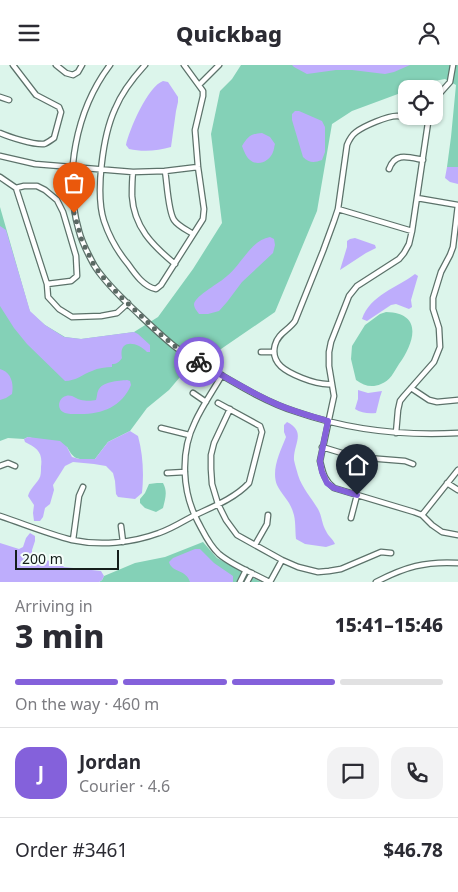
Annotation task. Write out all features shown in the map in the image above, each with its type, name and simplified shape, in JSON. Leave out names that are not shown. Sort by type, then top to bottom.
[{"type":"street","points":[[0,133],[11,138],[44,144],[54,138],[61,111],[59,107],[36,95],[13,65]]},
{"type":"street","points":[[56,65],[66,73],[76,74],[82,65]]},
{"type":"street","points":[[110,65],[86,106],[76,143],[72,197],[74,213],[82,241],[95,267],[106,281],[151,326],[176,347],[273,403],[296,412],[350,427],[396,433],[458,433]]},
{"type":"street","points":[[145,65],[129,84],[115,109],[108,130],[101,169],[100,201],[104,220],[115,244],[129,266],[150,288],[156,289],[161,285],[203,219],[204,209],[195,130],[203,91],[184,65]]},
{"type":"street","points":[[199,85],[219,65]]},
{"type":"street","points":[[443,89],[450,81],[453,65]]},
{"type":"street","points":[[0,97],[9,100]]},
{"type":"street","points":[[332,384],[322,385],[286,371],[275,357],[275,344],[278,337],[291,326],[296,318],[324,251],[338,209],[346,149],[349,141],[354,133],[363,127],[392,116],[398,116]]},
{"type":"street","points":[[428,125],[409,244],[399,259],[357,287],[349,297],[331,343],[329,367],[334,395],[320,461],[327,483],[334,488],[422,515],[442,532],[458,535]]},
{"type":"street","points":[[0,156],[35,164],[132,172],[198,167]]},
{"type":"street","points":[[389,169],[392,162],[399,157],[423,160]]},
{"type":"street","points":[[165,171],[173,219],[177,224],[194,234]]},
{"type":"street","points":[[132,172],[132,197],[136,216],[144,234],[159,251],[175,264]]},
{"type":"street","points":[[0,177],[16,188],[48,297],[59,309],[72,317],[101,317],[117,313],[128,303]]},
{"type":"street","points":[[16,188],[37,186],[57,200],[63,212],[76,256],[77,276],[71,281],[46,285]]},
{"type":"street","points":[[396,433],[400,401],[434,362],[440,347],[439,328],[433,309],[433,298],[441,272],[456,248],[458,205],[417,198]]},
{"type":"street","points":[[338,209],[412,231]]},
{"type":"street","points":[[261,352],[274,352]]},
{"type":"street","points":[[222,375],[194,422],[186,449],[185,472],[188,498],[194,515],[209,543],[225,558],[269,582],[282,560]]},
{"type":"street","points":[[411,388],[429,400],[437,402],[458,400]]},
{"type":"street","points":[[193,393],[206,402]]},
{"type":"street","points":[[0,516],[73,540],[94,543],[123,542],[160,533],[218,504],[249,483],[262,432],[260,426],[218,403]]},
{"type":"street","points":[[230,409],[217,435],[211,455],[210,469],[218,504],[226,521],[237,535],[282,560],[303,569],[318,571],[341,569],[381,552],[391,553]]},
{"type":"street","points":[[161,428],[190,435]]},
{"type":"street","points":[[322,447],[355,457],[405,461],[413,464]]},
{"type":"street","points":[[0,466],[8,463],[15,466]]},
{"type":"street","points":[[422,515],[458,470]]},
{"type":"street","points":[[167,473],[185,472]]},
{"type":"street","points":[[447,483],[458,490]]},
{"type":"street","points":[[73,540],[79,496],[84,487]]},
{"type":"street","points":[[350,518],[357,495]]},
{"type":"street","points":[[255,545],[267,523],[268,515]]},
{"type":"street","points":[[121,526],[123,542]]},
{"type":"street","points":[[376,582],[405,568],[432,563],[458,563]]},
{"type":"street","points":[[240,582],[246,570]]},
{"type":"street","points":[[247,582],[252,573]]},
{"type":"green space","points":[[241,65],[458,65],[458,167],[447,167],[456,85],[445,79],[398,80],[398,94],[352,111],[332,124],[317,211],[275,312],[221,349],[191,364],[169,390],[147,408],[130,431],[108,442],[95,459],[78,459],[72,455],[67,447],[28,437],[24,439],[8,438],[0,441],[0,207],[30,312],[45,325],[65,337],[81,339],[134,332],[158,317],[193,269],[222,223],[211,134],[220,91],[232,79]]},
{"type":"green space","points":[[386,312],[398,314],[411,323],[412,331],[409,347],[393,373],[384,383],[371,386],[365,385],[356,380],[351,359],[352,346],[365,325]]},
{"type":"green space","points":[[163,483],[166,496],[163,508],[156,512],[145,508],[140,503],[140,499],[149,484]]},
{"type":"green space","points":[[203,542],[217,558],[261,582],[99,582],[104,576],[135,563],[165,557]]},
{"type":"shaded area","points":[[292,65],[410,65],[385,74],[336,70],[307,74]]},
{"type":"shaded area","points":[[163,81],[168,82],[178,97],[171,147],[150,151],[129,149],[126,145],[128,138],[145,99]]},
{"type":"shaded area","points":[[295,111],[322,121],[325,127],[325,152],[322,160],[312,162],[303,157],[292,120],[292,114]]},
{"type":"shaded area","points":[[262,133],[270,137],[275,144],[269,158],[257,163],[249,159],[242,146],[250,136]]},
{"type":"shaded area","points":[[447,167],[458,167],[458,184],[450,182],[445,178]]},
{"type":"shaded area","points":[[0,226],[6,230],[30,311],[45,325],[64,337],[81,339],[134,332],[150,345],[150,352],[134,344],[126,345],[123,347],[122,358],[115,364],[112,364],[112,367],[97,369],[76,379],[65,381],[27,344],[0,306]]},
{"type":"shaded area","points":[[270,237],[274,239],[273,253],[242,282],[219,311],[199,314],[194,304],[196,300],[227,276],[252,247],[263,239]]},
{"type":"shaded area","points":[[355,238],[375,245],[376,248],[340,270],[347,241]]},
{"type":"shaded area","points":[[415,274],[418,276],[411,300],[412,307],[409,309],[396,304],[391,305],[367,321],[362,319],[371,304],[378,298]]},
{"type":"shaded area","points":[[0,369],[9,375],[13,386],[12,394],[0,400]]},
{"type":"shaded area","points":[[130,381],[131,385],[127,393],[116,405],[109,408],[93,413],[72,414],[62,411],[59,407],[63,397],[70,396],[83,400],[96,400],[98,391],[103,385]]},
{"type":"shaded area","points":[[358,390],[368,393],[382,391],[376,413],[365,413],[355,409]]},
{"type":"shaded area","points":[[287,422],[293,426],[298,434],[294,460],[300,480],[318,509],[325,529],[335,544],[326,547],[305,544],[296,539],[293,512],[275,479],[277,461],[286,437],[284,425]]},
{"type":"shaded area","points":[[130,431],[138,436],[140,443],[143,464],[142,493],[135,499],[118,497],[113,473],[106,466],[73,462],[65,466],[53,485],[54,490],[50,504],[45,508],[43,517],[40,521],[34,521],[34,505],[28,496],[39,479],[41,458],[38,451],[25,442],[24,439],[28,437],[60,441],[67,447],[72,457],[95,459],[108,442]]},
{"type":"shaded area","points":[[30,533],[35,536],[32,554],[35,558],[60,563],[64,567],[101,571],[104,576],[102,580],[99,582],[0,582],[0,543],[19,549],[23,547]]},
{"type":"shaded area","points":[[195,549],[200,549],[214,563],[233,576],[233,582],[190,582],[185,575],[173,568],[169,562],[173,558]]},
{"type":"way so far","points":[[74,213],[82,241],[95,267],[106,281],[160,334],[199,362]]},
{"type":"route","points":[[199,362],[273,403],[328,421],[320,461],[322,472],[327,483],[334,488],[357,495]]}]
